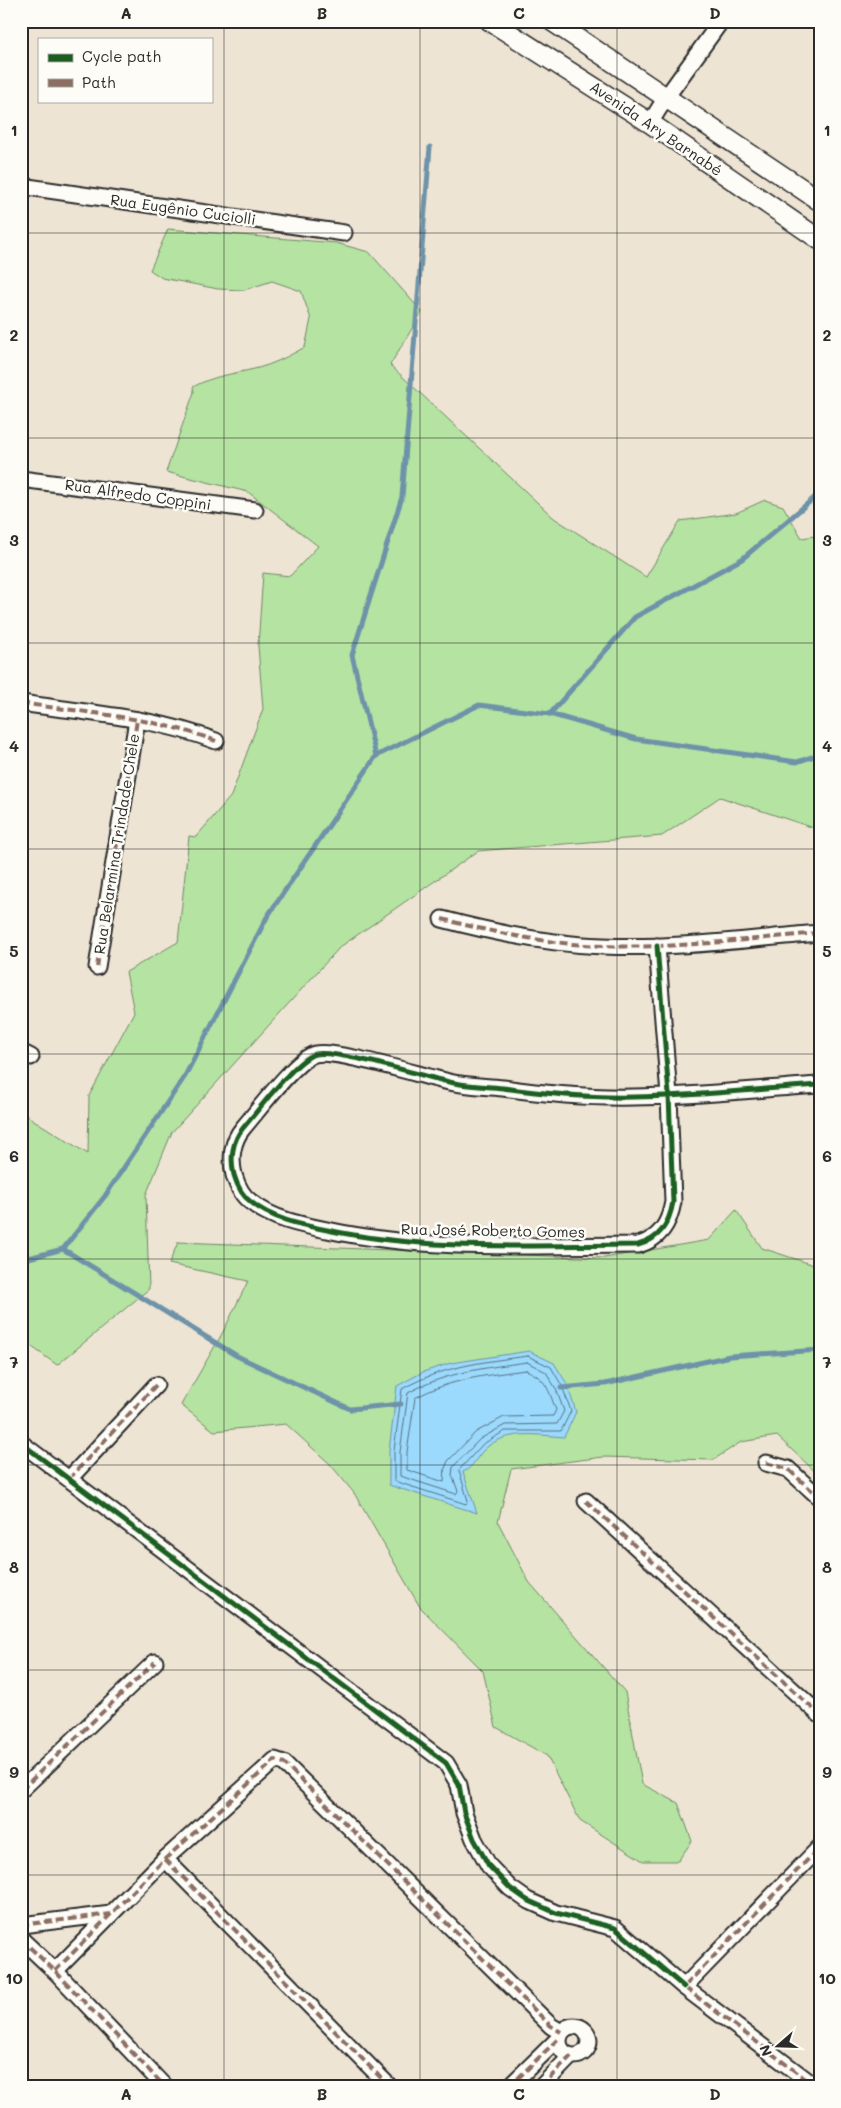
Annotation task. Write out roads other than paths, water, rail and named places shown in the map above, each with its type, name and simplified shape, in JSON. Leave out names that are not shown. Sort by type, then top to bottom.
[{"type":"street","name":"Avenida Ary Barnabé","points":[[490,21],[650,124],[820,240]]},
{"type":"street","name":"Avenida Ary Barnabé","points":[[552,21],[665,99],[820,201]]},
{"type":"street","points":[[650,124],[665,99],[721,21]]},
{"type":"street","name":"Rua Eugênio Cuciolli","points":[[21,186],[344,233]]},
{"type":"street","name":"Rua Alfredo Coppini","points":[[21,479],[255,510]]},
{"type":"street","points":[[21,703],[137,720],[195,733],[216,741]]},
{"type":"street","name":"Rua Belarmina Trindade Chele","points":[[97,967],[137,720]]},
{"type":"street","points":[[442,919],[495,933],[548,942],[603,946],[657,946],[820,934]]},
{"type":"street","points":[[657,946],[669,1095],[820,1085]]},
{"type":"street","name":"Rua José Roberto Gomes","points":[[317,1054],[343,1056],[452,1083],[528,1092],[634,1097],[669,1095],[673,1202],[669,1220],[661,1233],[651,1241],[638,1245],[434,1246],[388,1241],[310,1227],[284,1219],[252,1204],[242,1192],[232,1165],[233,1148],[240,1132],[298,1065],[317,1054]]},
{"type":"street","points":[[69,1479],[156,1385]]},
{"type":"street","points":[[21,1443],[446,1763],[459,1785],[464,1813],[474,1839],[489,1866],[510,1888],[527,1900],[556,1913],[615,1928],[684,1987],[816,2087]]},
{"type":"street","points":[[766,1463],[788,1469],[820,1498]]},
{"type":"street","points":[[586,1501],[820,1715]]},
{"type":"street","points":[[21,1790],[155,1662]]},
{"type":"street","points":[[55,1971],[165,1859],[275,1760],[284,1763],[560,2035],[561,2049],[571,2056],[577,2056],[587,2050],[590,2044],[587,2032],[571,2025],[560,2035],[510,2087]]},
{"type":"street","points":[[684,1987],[820,1847]]},
{"type":"street","points":[[165,1859],[390,2087]]},
{"type":"street","points":[[21,1925],[111,1914]]},
{"type":"street","points":[[21,1939],[55,1971],[165,2087]]},
{"type":"street","points":[[540,2087],[571,2056]]},
{"type":"water","points":[[529,1351],[554,1363],[567,1384],[576,1412],[564,1437],[512,1436],[503,1438],[485,1449],[470,1468],[463,1472],[477,1513],[389,1485],[389,1451],[397,1386],[423,1372],[451,1363]]},
{"type":"waterway","points":[[376,756],[352,655],[402,497],[430,147]]},
{"type":"waterway","points":[[550,714],[635,617],[742,559],[820,493]]},
{"type":"waterway","points":[[63,1249],[105,1196],[185,1076],[267,917],[376,756],[479,705],[550,714],[636,739],[797,762],[820,754]]},
{"type":"waterway","points":[[21,1260],[63,1249],[237,1356],[350,1409],[401,1404]]},
{"type":"waterway","points":[[561,1388],[605,1384],[730,1356],[820,1350]]}]
